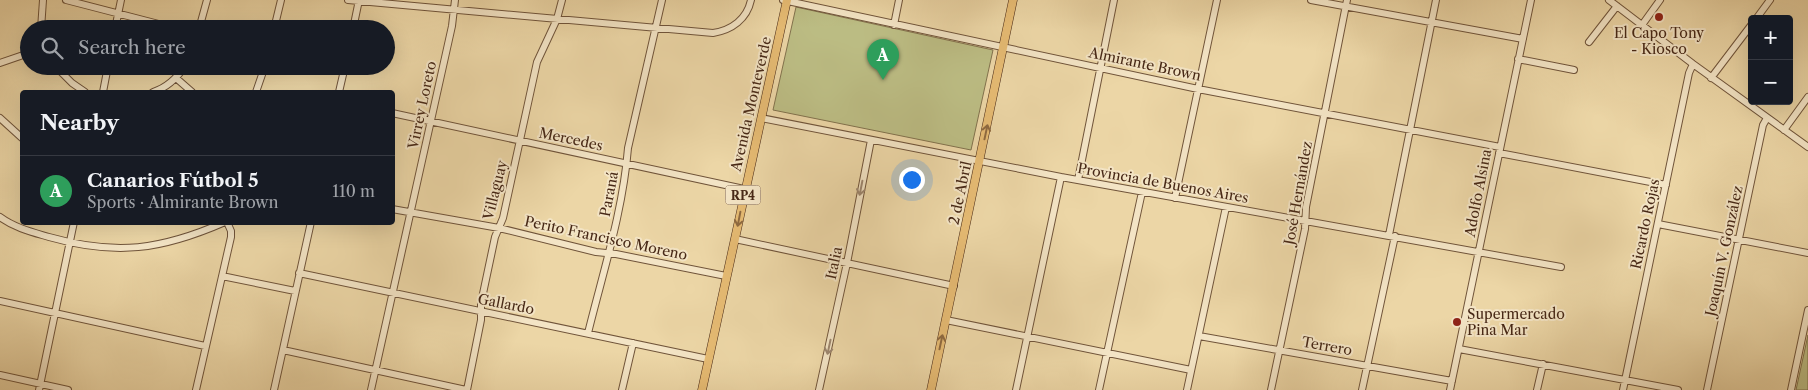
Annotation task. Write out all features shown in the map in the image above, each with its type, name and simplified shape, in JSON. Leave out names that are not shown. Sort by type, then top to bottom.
[{"type":"main road","name":"Avenida Monteverde","points":[[702,390],[785,0]]},
{"type":"main road","name":"2 de Abril","points":[[931,390],[1013,0]]},
{"type":"street","points":[[42,20],[43,0]]},
{"type":"street","points":[[66,0],[142,20]]},
{"type":"street","points":[[117,20],[121,0]]},
{"type":"street","points":[[202,20],[206,0]]},
{"type":"street","points":[[276,20],[281,0]]},
{"type":"street","points":[[348,0],[713,33],[724,31],[733,26],[742,18],[750,6],[751,0]]},
{"type":"street","name":"Virrey Loreto","points":[[372,390],[452,26],[455,0]]},
{"type":"street","name":"Villaguay","points":[[466,390],[495,237],[503,218],[537,62],[557,19],[562,0]]},
{"type":"street","name":"Paraná","points":[[588,333],[613,235],[627,164],[628,148],[662,0]]},
{"type":"street","name":"Almirante Brown","points":[[785,0],[1198,89],[1411,130],[1666,185]]},
{"type":"street","points":[[894,25],[899,0]]},
{"type":"street","points":[[1078,180],[1114,0]]},
{"type":"street","points":[[1176,198],[1218,0]]},
{"type":"street","points":[[1311,0],[1346,3],[1432,23],[1523,39]]},
{"type":"street","points":[[1362,390],[1436,0]]},
{"type":"street","name":"Adolfo Alsina","points":[[1450,390],[1531,0]]},
{"type":"street","points":[[1609,0],[1711,78],[1808,148]]},
{"type":"street","points":[[1642,25],[1660,0]]},
{"type":"street","points":[[1759,15],[1770,0]]},
{"type":"street","points":[[355,20],[359,1]]},
{"type":"street","name":"José Hernández","points":[[1271,390],[1306,220],[1306,207],[1326,113],[1346,3]]},
{"type":"street","points":[[1589,42],[1617,6]]},
{"type":"street","points":[[1711,78],[1748,29]]},
{"type":"street","points":[[0,63],[20,57]]},
{"type":"street","points":[[1518,59],[1574,70]]},
{"type":"street","name":"Ricardo Rojas","points":[[1623,390],[1688,73],[1693,64]]},
{"type":"street","points":[[64,75],[82,90]]},
{"type":"street","points":[[103,90],[106,75]]},
{"type":"street","points":[[159,90],[178,75]]},
{"type":"street","points":[[259,90],[263,75]]},
{"type":"street","points":[[339,90],[343,75]]},
{"type":"street","points":[[176,78],[190,90]]},
{"type":"street","points":[[1784,130],[1808,97]]},
{"type":"street","name":"Mercedes","points":[[395,114],[744,189]]},
{"type":"street","points":[[0,118],[20,136]]},
{"type":"street","name":"Provincia de Buenos Aires","points":[[761,118],[979,162],[1561,267]]},
{"type":"street","name":"Joaquín V. González","points":[[1707,390],[1763,125],[1767,118]]},
{"type":"street","name":"Italia","points":[[819,390],[871,140]]},
{"type":"street","points":[[1016,390],[1061,177]]},
{"type":"street","points":[[1099,390],[1142,192]]},
{"type":"street","points":[[1187,390],[1226,207]]},
{"type":"street","name":"Perito Francisco Moreno","points":[[395,210],[499,228],[596,252],[616,254],[726,276]]},
{"type":"street","points":[[0,217],[24,230],[69,242],[104,248],[157,245],[198,234],[219,225]]},
{"type":"street","points":[[1658,224],[1808,253]]},
{"type":"street","points":[[40,387],[73,225]]},
{"type":"street","points":[[196,390],[231,237],[231,231],[228,225]]},
{"type":"street","points":[[274,390],[309,225]]},
{"type":"street","points":[[735,239],[954,286]]},
{"type":"street","name":"Gallardo","points":[[299,273],[708,359]]},
{"type":"street","points":[[222,276],[295,291]]},
{"type":"street","points":[[0,301],[205,346]]},
{"type":"street","points":[[1791,390],[1808,310]]},
{"type":"street","points":[[946,320],[1191,370]]},
{"type":"street","name":"Terrero","points":[[1199,336],[1452,381]]},
{"type":"street","points":[[622,390],[633,343]]},
{"type":"street","points":[[1459,349],[1678,390]]},
{"type":"street","points":[[283,350],[466,390]]},
{"type":"street","points":[[1537,390],[1542,364]]},
{"type":"street","points":[[0,375],[40,387],[68,390]]},
{"type":"green space","points":[[796,7],[993,50],[971,150],[773,110]]},
{"type":"green space","points":[[1808,335],[1808,390],[1796,390]]},
{"type":"place","name":"El Capo Tony - Kiosco","points":[[1659,17]]},
{"type":"place","name":"Canarios Fútbol 5","points":[[883,80]]},
{"type":"place","name":"Supermercado Pina Mar","points":[[1457,322]]}]
